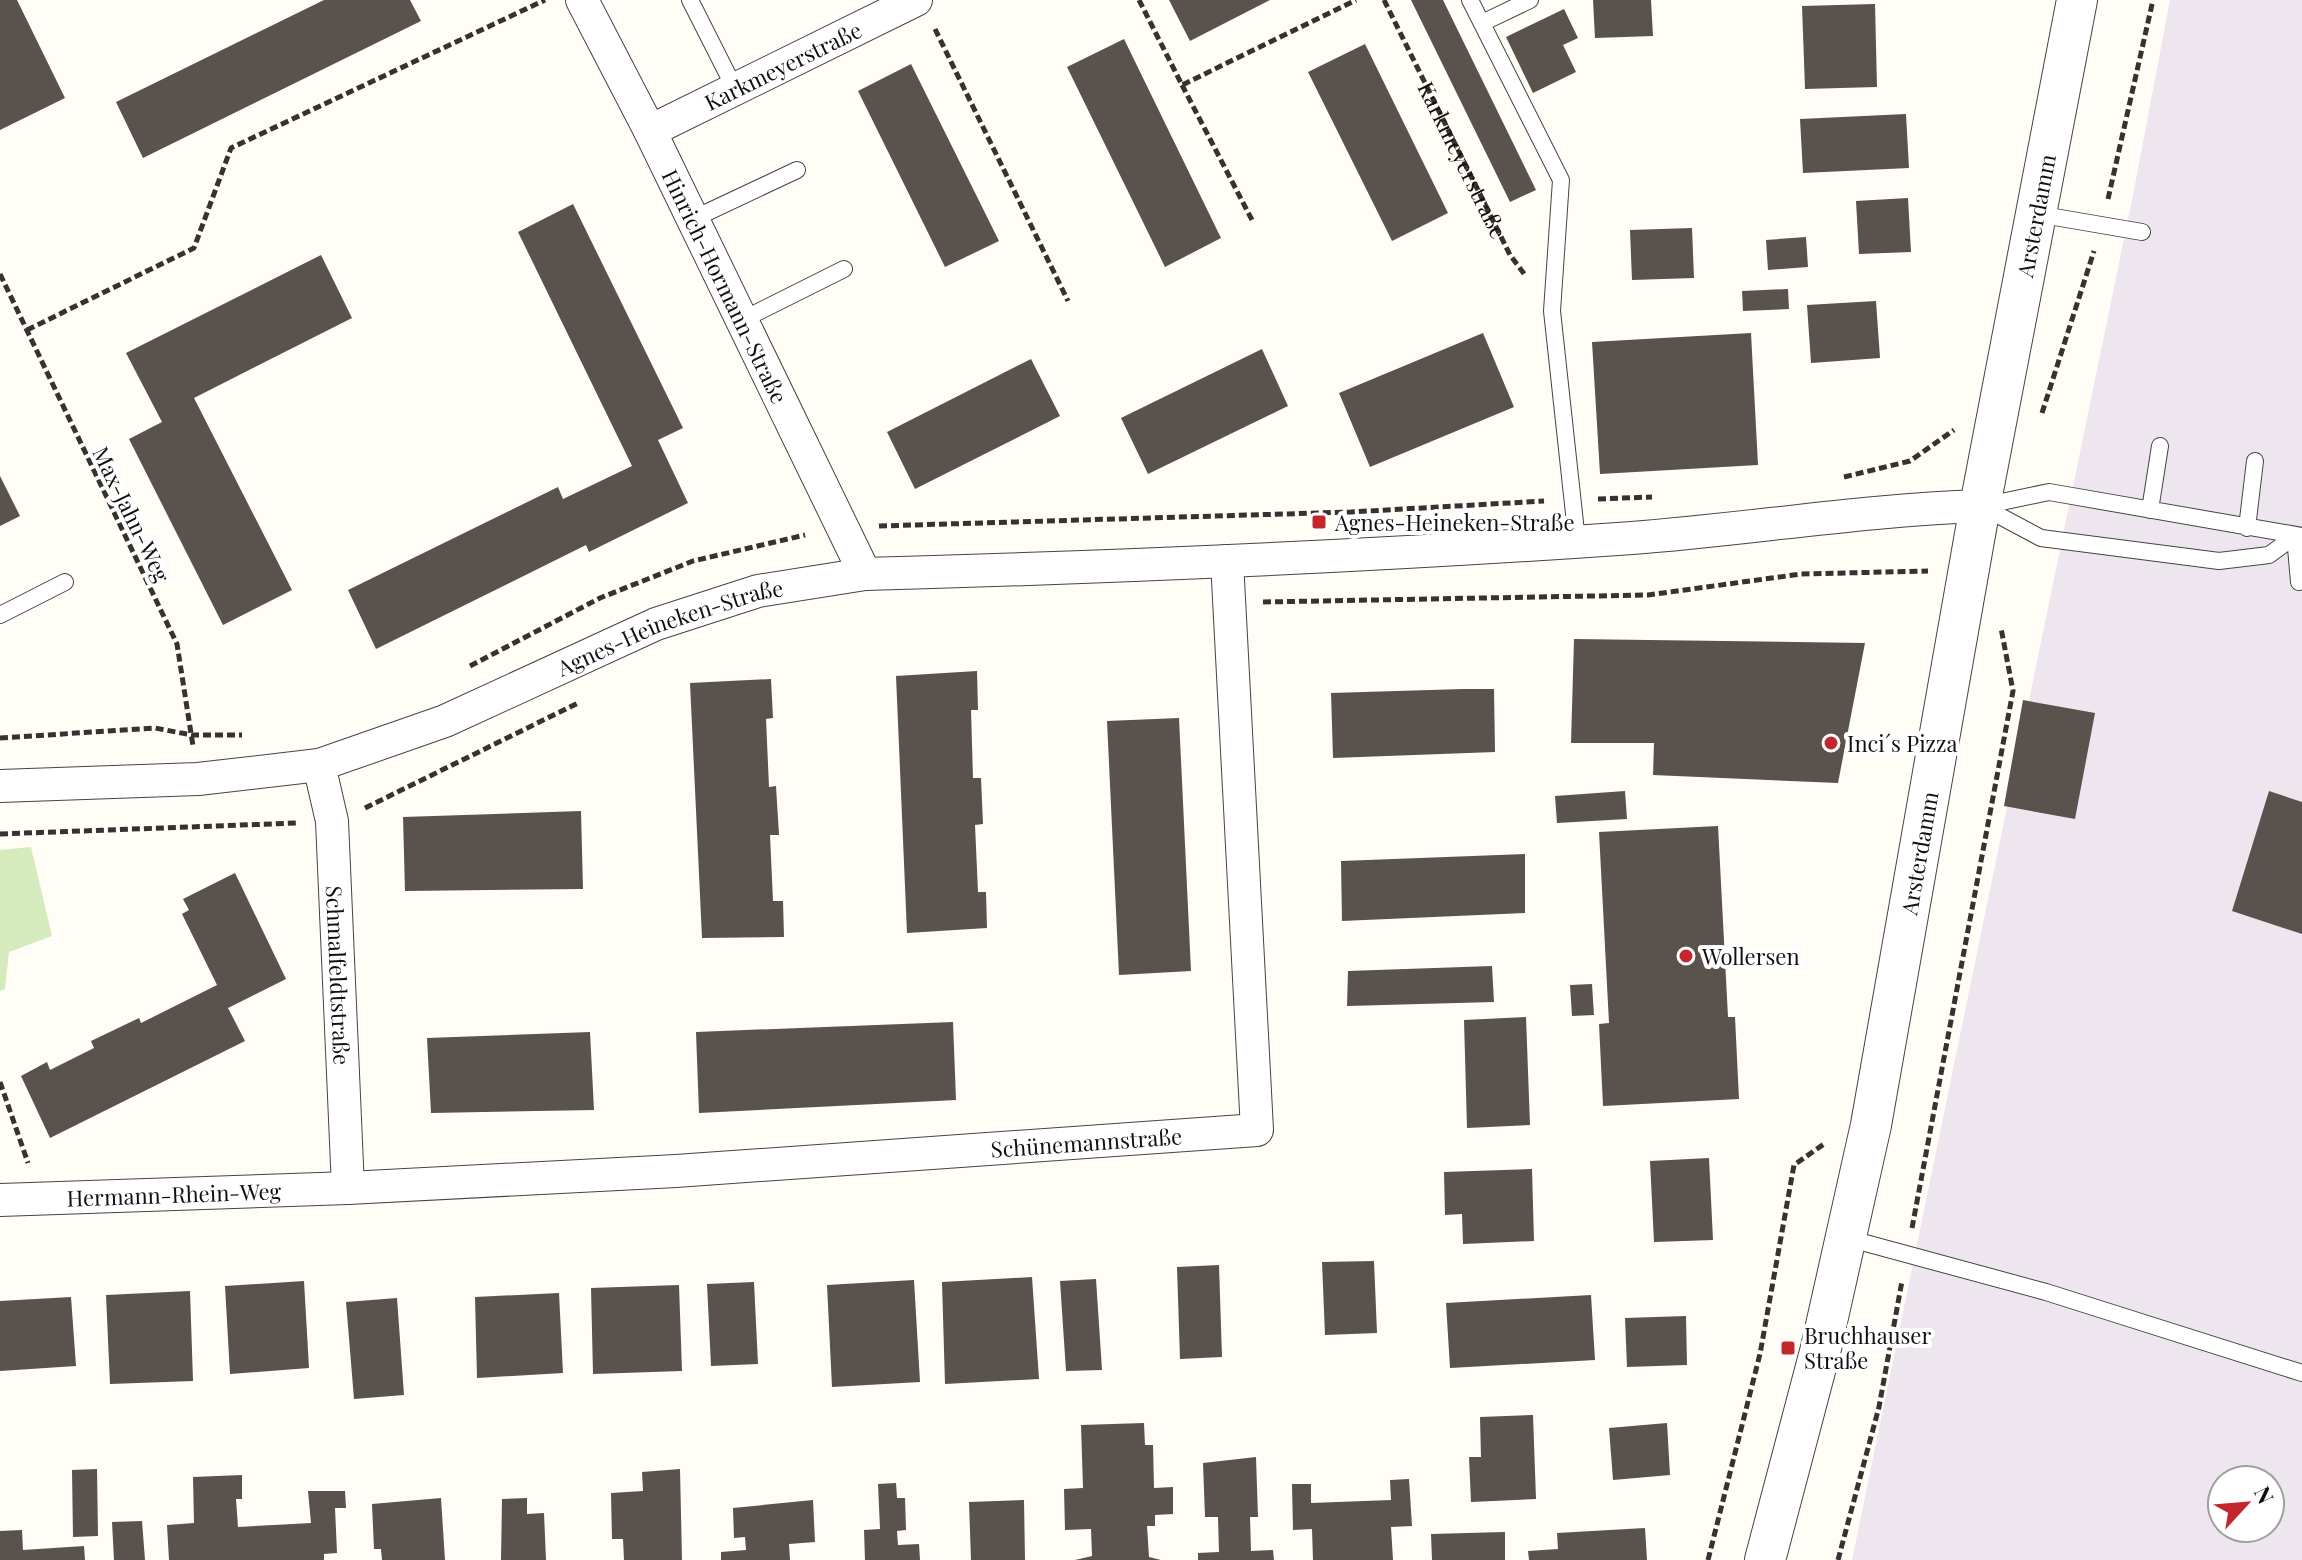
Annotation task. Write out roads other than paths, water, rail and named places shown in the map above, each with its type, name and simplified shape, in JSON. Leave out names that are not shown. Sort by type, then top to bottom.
[{"type":"street","name":"Hinrich-Hormann-Straße","points":[[582,0],[650,131],[865,574]]},
{"type":"street","name":"Arsterdamm","points":[[1765,1560],[1804,1420],[1847,1238],[1981,592],[1980,506],[2077,0]]},
{"type":"street","name":"Karkmeyerstraße","points":[[650,131],[735,89],[922,7]]},
{"type":"street","name":"Agnes-Heineken-Straße","points":[[0,786],[198,779],[319,765],[445,721],[656,624],[758,591],[865,574],[1227,561],[1577,541],[1755,529],[1901,509],[1980,506]]},
{"type":"street","name":"Schünemannstraße","points":[[348,1188],[676,1171],[1257,1130],[1227,561]]},
{"type":"street","name":"Schmalfeldtstraße","points":[[319,765],[332,821],[348,1188]]},
{"type":"street","name":"Hermann-Rhein-Weg","points":[[0,1200],[348,1188]]},
{"type":"lane","points":[[690,0],[735,89]]},
{"type":"lane","points":[[1470,0],[1561,180],[1552,311],[1577,541]]},
{"type":"lane","points":[[1482,23],[1530,0]]},
{"type":"lane","points":[[693,219],[797,170]]},
{"type":"lane","points":[[2036,214],[2142,232]]},
{"type":"lane","points":[[742,320],[844,269]]},
{"type":"lane","points":[[2150,510],[2160,446]]},
{"type":"lane","points":[[2247,528],[2255,461]]},
{"type":"lane","points":[[1980,506],[2049,492],[2299,536]]},
{"type":"lane","points":[[1980,506],[2041,538],[2219,561],[2269,555],[2299,536]]},
{"type":"lane","points":[[2299,536],[2299,582]]},
{"type":"lane","points":[[0,615],[65,582]]},
{"type":"lane","points":[[1847,1238],[2046,1292],[2302,1373]]},
{"type":"place","name":"Agnes-Heineken-Straße","points":[[1319,522]]},
{"type":"place","name":"Inci´s Pizza","points":[[1831,743]]},
{"type":"place","name":"Wollersen","points":[[1686,956]]},
{"type":"place","name":"Bruchhauser Straße","points":[[1788,1348]]}]
